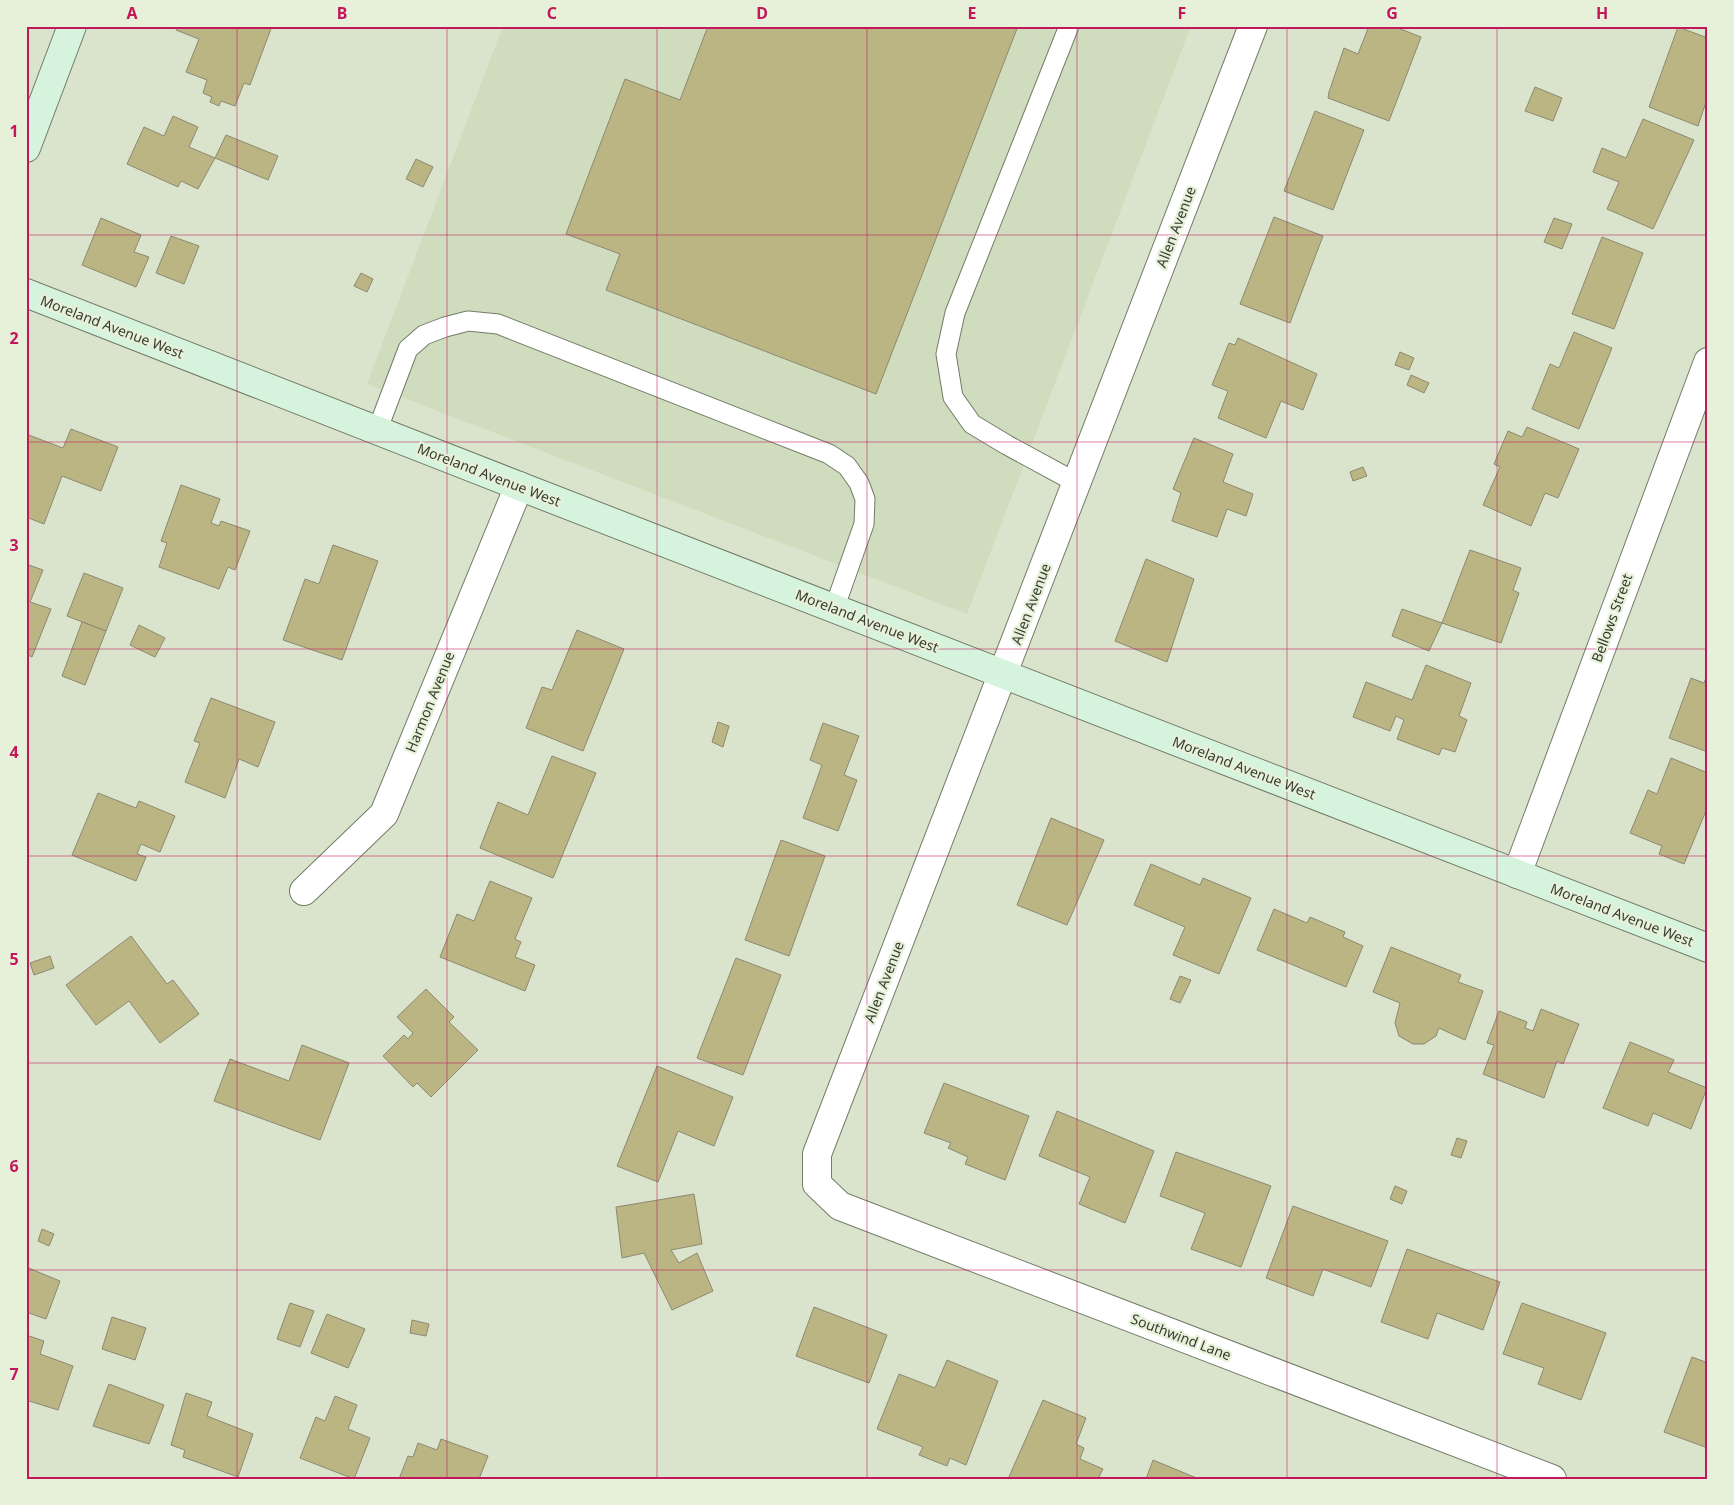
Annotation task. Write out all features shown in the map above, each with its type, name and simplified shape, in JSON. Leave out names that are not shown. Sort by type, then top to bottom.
[{"type":"street","points":[[26,148],[72,26]]},
{"type":"street","name":"Allen Avenue","points":[[817,1184],[817,1154],[1253,26]]},
{"type":"street","name":"Moreland Avenue West","points":[[26,293],[1708,948]]},
{"type":"street","name":"Bellows Street","points":[[1517,874],[1708,362]]},
{"type":"street","name":"Harmon Avenue","points":[[304,891],[384,814],[519,486]]},
{"type":"street","name":"Southwind Lane","points":[[817,1184],[840,1206],[1552,1479]]},
{"type":"lane","points":[[1069,26],[955,313],[946,354],[953,397],[972,424],[1077,483]]},
{"type":"lane","points":[[377,431],[408,349],[424,335],[445,326],[468,321],[498,324],[829,454],[847,466],[859,483],[865,499],[864,524],[834,609]]},
{"type":"shaded area","points":[[503,26],[1191,26],[967,614],[367,384]]},
{"type":"building","points":[[178,26],[272,26],[250,85],[244,83],[235,106],[221,101],[219,106],[210,102],[212,97],[203,93],[207,80],[186,72],[199,39],[176,30]]},
{"type":"building","points":[[708,26],[1018,26],[876,394],[606,290],[620,254],[566,234],[625,79],[680,100]]},
{"type":"building","points":[[1369,26],[1393,26],[1421,37],[1389,121],[1328,98],[1344,48],[1358,54]]},
{"type":"building","points":[[1678,27],[1708,38],[1708,96],[1698,126],[1649,107]]},
{"type":"building","points":[[1535,87],[1562,98],[1553,121],[1525,111]]},
{"type":"building","points":[[1315,111],[1364,130],[1333,210],[1284,191]]},
{"type":"building","points":[[173,116],[198,127],[189,147],[215,158],[198,189],[181,181],[178,187],[127,164],[144,127],[164,136]]},
{"type":"building","points":[[1643,119],[1694,140],[1653,229],[1607,209],[1619,182],[1593,172],[1602,148],[1626,158]]},
{"type":"building","points":[[226,135],[278,156],[268,180],[215,158]]},
{"type":"building","points":[[416,159],[433,167],[423,187],[406,179]]},
{"type":"building","points":[[1274,217],[1323,236],[1290,323],[1240,304]]},
{"type":"building","points":[[101,218],[141,235],[134,252],[149,257],[136,287],[82,265]]},
{"type":"building","points":[[1554,218],[1572,224],[1562,249],[1544,242]]},
{"type":"building","points":[[171,236],[199,246],[184,284],[156,273]]},
{"type":"building","points":[[1602,237],[1643,253],[1614,329],[1572,314]]},
{"type":"building","points":[[361,273],[373,279],[367,292],[354,286]]},
{"type":"building","points":[[1574,332],[1612,348],[1579,429],[1532,409],[1550,364],[1559,368]]},
{"type":"building","points":[[1238,338],[1317,374],[1303,410],[1281,401],[1266,438],[1218,418],[1228,391],[1212,385],[1229,343],[1235,345]]},
{"type":"building","points":[[1400,352],[1414,358],[1409,370],[1395,365]]},
{"type":"building","points":[[1411,375],[1429,383],[1424,393],[1407,385]]},
{"type":"building","points":[[1527,427],[1579,449],[1558,498],[1545,493],[1531,526],[1483,505],[1500,467],[1494,464],[1508,431],[1522,437]]},
{"type":"building","points":[[71,429],[118,447],[101,491],[62,476],[44,524],[26,517],[26,434],[63,448]]},
{"type":"building","points":[[1194,438],[1233,454],[1223,482],[1253,494],[1246,516],[1227,509],[1217,537],[1172,521],[1181,493],[1173,489]]},
{"type":"building","points":[[1363,467],[1367,476],[1353,481],[1350,472]]},
{"type":"building","points":[[181,485],[220,499],[211,523],[219,526],[221,521],[250,531],[235,570],[228,567],[219,589],[159,567],[167,543],[161,541]]},
{"type":"building","points":[[333,545],[378,561],[342,660],[283,640],[305,579],[319,584]]},
{"type":"building","points":[[1470,550],[1521,568],[1513,590],[1519,593],[1501,643],[1442,623]]},
{"type":"building","points":[[1146,559],[1194,579],[1167,662],[1115,641]]},
{"type":"building","points":[[26,564],[43,570],[30,602],[51,609],[32,657],[26,654]]},
{"type":"building","points":[[84,573],[123,588],[106,631],[67,616]]},
{"type":"building","points":[[1402,609],[1442,623],[1429,651],[1392,636]]},
{"type":"building","points":[[82,622],[106,631],[85,685],[62,676]]},
{"type":"building","points":[[139,625],[165,638],[155,657],[130,645]]},
{"type":"building","points":[[577,630],[624,649],[583,751],[526,728],[542,687],[552,690]]},
{"type":"building","points":[[1426,665],[1471,683],[1459,716],[1467,720],[1455,752],[1442,748],[1439,755],[1397,739],[1404,720],[1396,716],[1390,731],[1353,717],[1366,682],[1412,700]]},
{"type":"building","points":[[1708,672],[1708,752],[1669,738],[1691,678],[1704,683]]},
{"type":"building","points":[[211,698],[275,722],[258,767],[239,759],[225,798],[185,782],[200,743],[194,741]]},
{"type":"building","points":[[718,722],[729,726],[723,747],[712,742]]},
{"type":"building","points":[[823,723],[859,736],[844,775],[857,780],[838,831],[803,818],[822,765],[810,760]]},
{"type":"building","points":[[552,756],[596,773],[553,878],[480,848],[498,802],[528,815]]},
{"type":"building","points":[[1671,758],[1708,773],[1708,806],[1684,864],[1659,854],[1662,846],[1630,833],[1648,790],[1657,794]]},
{"type":"building","points":[[98,793],[136,808],[139,801],[175,816],[160,852],[141,844],[137,854],[146,857],[136,881],[72,855]]},
{"type":"building","points":[[1051,818],[1104,840],[1067,925],[1017,905]]},
{"type":"building","points":[[781,840],[825,856],[789,956],[745,940]]},
{"type":"building","points":[[1151,864],[1200,885],[1203,878],[1251,898],[1219,974],[1173,955],[1185,927],[1134,905]]},
{"type":"building","points":[[490,881],[532,898],[515,939],[521,942],[515,957],[535,965],[525,991],[440,957],[457,914],[474,921]]},
{"type":"building","points":[[1274,909],[1307,923],[1310,917],[1345,932],[1343,937],[1363,946],[1346,987],[1257,950]]},
{"type":"building","points":[[131,936],[167,984],[173,980],[199,1014],[160,1043],[129,1001],[96,1025],[66,985]]},
{"type":"building","points":[[1391,947],[1461,975],[1458,982],[1483,991],[1465,1040],[1439,1028],[1436,1036],[1424,1044],[1413,1044],[1399,1036],[1395,1023],[1400,1003],[1373,992]]},
{"type":"building","points":[[50,956],[54,968],[34,975],[30,963]]},
{"type":"building","points":[[736,958],[781,975],[743,1075],[697,1058]]},
{"type":"building","points":[[1180,976],[1191,980],[1180,1003],[1170,999]]},
{"type":"building","points":[[426,989],[454,1017],[449,1022],[478,1050],[431,1097],[417,1083],[413,1087],[383,1056],[404,1035],[408,1039],[413,1033],[397,1017]]},
{"type":"building","points":[[1541,1009],[1579,1024],[1563,1064],[1557,1061],[1544,1098],[1483,1074],[1494,1045],[1487,1043],[1499,1011],[1527,1022],[1525,1028],[1533,1031]]},
{"type":"building","points":[[1630,1042],[1674,1060],[1668,1072],[1707,1088],[1691,1129],[1653,1113],[1648,1126],[1603,1108]]},
{"type":"building","points":[[302,1045],[349,1063],[320,1140],[214,1101],[230,1059],[289,1081]]},
{"type":"building","points":[[657,1066],[733,1097],[714,1146],[678,1131],[658,1182],[617,1166]]},
{"type":"building","points":[[944,1083],[1029,1116],[1005,1180],[965,1164],[968,1157],[948,1148],[951,1143],[924,1133]]},
{"type":"building","points":[[1057,1111],[1154,1151],[1125,1223],[1079,1204],[1090,1177],[1039,1156]]},
{"type":"building","points":[[1457,1138],[1467,1141],[1461,1158],[1451,1155]]},
{"type":"building","points":[[1176,1152],[1271,1186],[1241,1267],[1191,1249],[1205,1213],[1160,1196]]},
{"type":"building","points":[[1395,1186],[1407,1191],[1402,1204],[1390,1199]]},
{"type":"building","points":[[694,1194],[702,1244],[671,1250],[679,1263],[697,1253],[713,1291],[672,1310],[644,1253],[622,1258],[616,1207]]},
{"type":"building","points":[[1293,1206],[1388,1241],[1371,1287],[1323,1269],[1313,1296],[1266,1278]]},
{"type":"building","points":[[42,1229],[54,1234],[49,1246],[38,1241]]},
{"type":"building","points":[[1407,1249],[1500,1282],[1483,1330],[1437,1313],[1428,1339],[1381,1322]]},
{"type":"building","points":[[26,1267],[60,1281],[46,1319],[26,1312]]},
{"type":"building","points":[[290,1303],[314,1311],[300,1347],[277,1339]]},
{"type":"building","points":[[1522,1303],[1606,1333],[1581,1400],[1538,1384],[1544,1368],[1503,1354]]},
{"type":"building","points":[[814,1307],[887,1335],[869,1383],[796,1356]]},
{"type":"building","points":[[327,1314],[365,1329],[348,1368],[311,1353]]},
{"type":"building","points":[[112,1317],[146,1328],[135,1360],[102,1349]]},
{"type":"building","points":[[412,1320],[429,1324],[426,1336],[410,1333]]},
{"type":"building","points":[[26,1335],[44,1341],[40,1354],[73,1366],[58,1410],[26,1400]]},
{"type":"building","points":[[1692,1357],[1708,1363],[1708,1439],[1705,1447],[1664,1432]]},
{"type":"building","points":[[947,1360],[998,1381],[966,1465],[950,1458],[947,1466],[919,1455],[923,1447],[877,1429],[899,1374],[935,1388]]},
{"type":"building","points":[[109,1384],[164,1405],[149,1444],[93,1426]]},
{"type":"building","points":[[186,1393],[212,1402],[207,1416],[253,1434],[238,1477],[183,1457],[185,1450],[171,1445]]},
{"type":"building","points":[[335,1396],[357,1405],[348,1429],[370,1438],[354,1479],[300,1458],[316,1417],[325,1421]]},
{"type":"building","points":[[1043,1400],[1086,1418],[1076,1444],[1084,1448],[1080,1459],[1103,1469],[1098,1479],[1008,1479]]},
{"type":"building","points":[[441,1439],[488,1456],[479,1479],[399,1479],[408,1456],[413,1457],[418,1443],[437,1450]]},
{"type":"building","points":[[1153,1460],[1199,1479],[1146,1479]]}]
